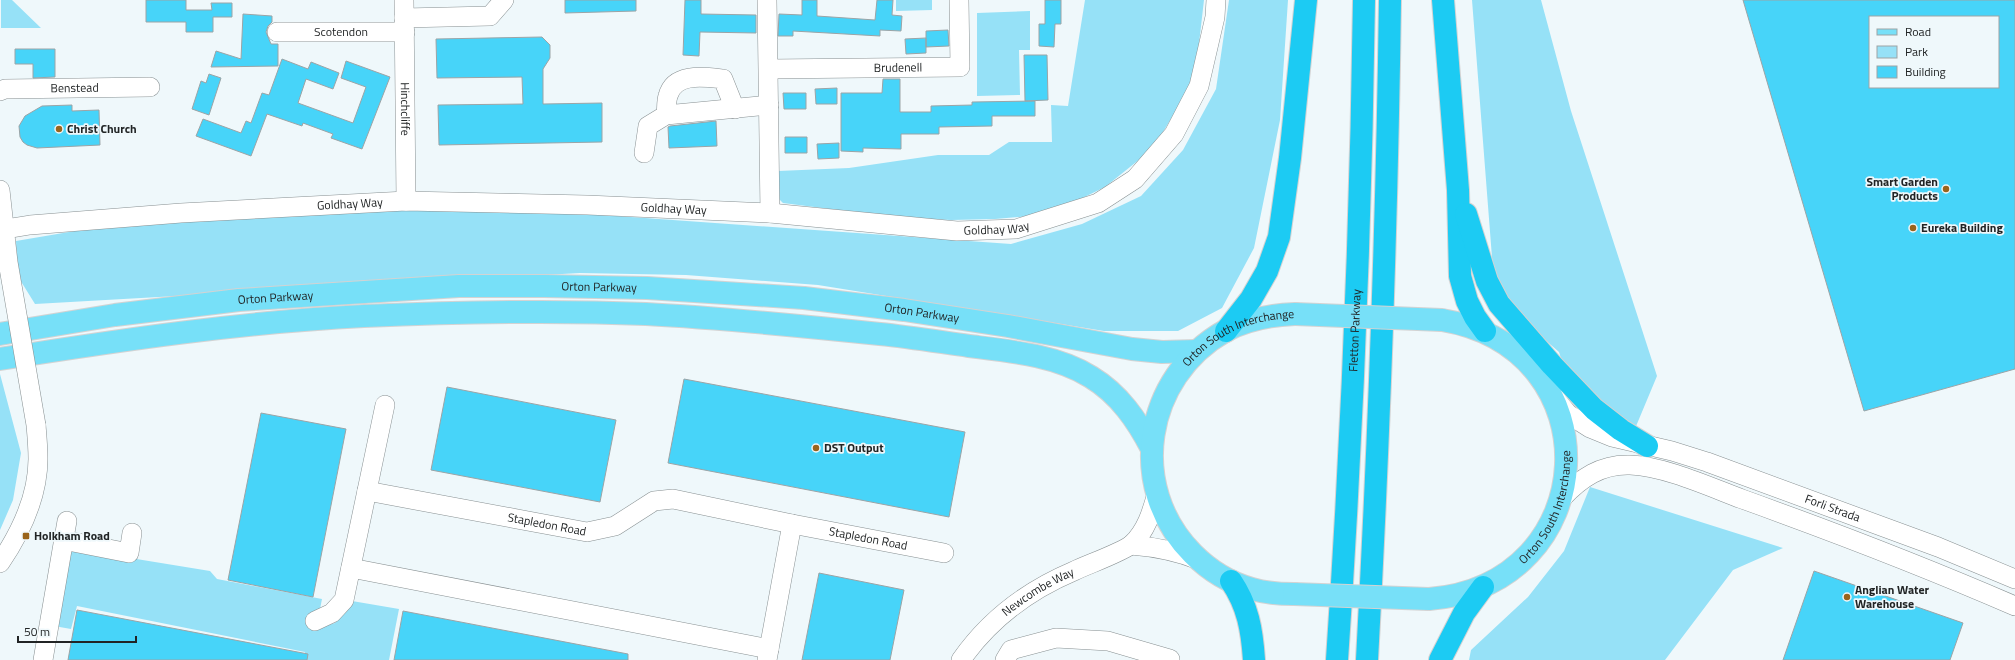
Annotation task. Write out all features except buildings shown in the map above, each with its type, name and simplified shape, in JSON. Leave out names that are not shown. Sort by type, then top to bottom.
[{"type":"highway","points":[[1226,331],[1251,299],[1267,271],[1279,237],[1290,158],[1306,0]]},
{"type":"highway","name":"Fletton Parkway","points":[[1337,660],[1348,499],[1362,172],[1364,0]]},
{"type":"highway","points":[[1367,660],[1375,505],[1388,163],[1390,0]]},
{"type":"highway","points":[[1443,0],[1458,190],[1460,276],[1467,301],[1474,317],[1485,331]]},
{"type":"highway","points":[[1458,190],[1487,281],[1499,304],[1552,365],[1594,409],[1621,430],[1648,456]]},
{"type":"highway","points":[[1231,581],[1241,596],[1248,618],[1254,660]]},
{"type":"highway","points":[[1440,660],[1464,613],[1483,588]]},
{"type":"main road","name":"Orton Parkway","points":[[0,334],[115,315],[239,300],[459,286],[552,286],[654,288],[804,298],[904,310],[1008,326],[1132,349],[1162,352],[1197,351]]},
{"type":"main road","points":[[0,359],[120,340],[242,325],[362,316],[545,312],[644,314],[710,318],[799,325],[1003,350],[1069,366],[1092,377],[1119,399],[1137,421],[1152,449]]},
{"type":"main road","name":"Orton South Interchange","points":[[1295,314],[1442,320],[1464,324],[1485,331],[1505,342],[1523,357],[1538,374],[1551,393],[1560,414],[1565,436],[1567,459],[1562,498],[1544,536],[1527,557],[1506,574],[1483,588],[1448,598],[1429,599],[1272,593],[1251,589],[1231,581],[1200,560],[1185,546],[1173,530],[1157,494],[1152,472],[1152,449],[1158,413],[1169,386],[1182,367],[1197,351],[1226,331],[1259,318],[1295,314]]},
{"type":"street","points":[[404,16],[490,16],[504,0]]},
{"type":"street","points":[[767,0],[770,213]]},
{"type":"street","name":"Brudenell","points":[[769,69],[960,66],[959,0]]},
{"type":"street","name":"Goldhay Way","points":[[3,229],[181,213],[406,201],[587,205],[770,213],[957,231],[1016,229],[1098,203],[1135,180],[1174,134],[1199,86],[1215,17],[1216,0]]},
{"type":"street","name":"Scotendon","points":[[277,32],[404,16]]},
{"type":"street","name":"Hinchcliffe","points":[[404,16],[406,201]]},
{"type":"street","points":[[666,115],[668,96],[673,85],[693,77],[723,79],[735,109]]},
{"type":"street","name":"Benstead","points":[[0,91],[5,89],[150,88]]},
{"type":"street","points":[[644,153],[648,126],[666,115],[768,106]]},
{"type":"street","points":[[0,190],[3,229],[8,262],[36,425],[38,459],[36,485],[29,509],[16,540],[0,563]]},
{"type":"street","points":[[1551,393],[1568,414],[1590,428],[1612,437],[1648,456]]},
{"type":"street","points":[[315,621],[332,613],[344,600],[385,405]]},
{"type":"street","points":[[1562,498],[1579,481],[1598,471],[1648,456]]},
{"type":"street","name":"Forli Strada","points":[[1648,456],[1707,462],[1938,547],[2015,579]]},
{"type":"street","name":"Forli Strada","points":[[1648,456],[1799,519],[1940,573],[2015,606]]},
{"type":"street","name":"Stapledon Road","points":[[367,491],[587,532],[615,526],[654,501],[673,499],[792,524],[944,553]]},
{"type":"street","name":"Newcombe Way","points":[[961,660],[980,635],[1033,592],[1057,578],[1131,545],[1143,530],[1149,518],[1157,494]]},
{"type":"street","points":[[43,660],[67,521]]},
{"type":"street","points":[[351,568],[768,655],[792,524]]},
{"type":"street","points":[[64,540],[129,553],[132,533]]},
{"type":"street","name":"Newcombe Way","points":[[1131,545],[1154,547],[1178,552],[1200,560]]},
{"type":"street","points":[[1004,660],[1011,650],[1056,638],[1108,641],[1170,659]]},
{"type":"green space","points":[[1,0],[12,0],[41,28],[1,28]]},
{"type":"green space","points":[[896,0],[932,0],[932,10],[896,11]]},
{"type":"green space","points":[[1085,0],[1204,0],[1197,61],[1186,94],[1163,132],[1145,155],[1105,187],[1068,205],[1031,216],[995,219],[951,220],[893,217],[783,203],[777,197],[778,171],[849,168],[938,155],[989,155],[1009,142],[1052,142],[1051,105],[1068,106]]},
{"type":"green space","points":[[1229,0],[1288,0],[1280,120],[1254,248],[1222,308],[1178,331],[1104,331],[818,285],[686,275],[580,273],[35,304],[17,275],[16,241],[181,213],[406,201],[1011,244],[1082,224],[1141,196],[1183,150],[1216,89]]},
{"type":"green space","points":[[1472,0],[1541,0],[1571,111],[1657,376],[1629,443],[1586,437],[1559,352],[1495,296]]},
{"type":"green space","points":[[1030,11],[1030,50],[1019,50],[1020,95],[977,96],[977,13]]},
{"type":"green space","points":[[0,374],[21,453],[13,500],[0,530]]},
{"type":"green space","points":[[1590,487],[1783,548],[1733,570],[1665,660],[1469,660],[1471,650],[1528,597],[1564,551]]},
{"type":"green space","points":[[69,548],[210,571],[217,579],[322,599],[316,629],[335,623],[352,601],[399,609],[389,660],[304,660],[305,652],[77,606],[71,629],[54,626]]},
{"type":"place","name":"Christ Church","points":[[59,129]]},
{"type":"place","name":"Smart Garden Products","points":[[1946,189]]},
{"type":"place","name":"Eureka Building","points":[[1913,228]]},
{"type":"place","name":"DST Output","points":[[816,448]]},
{"type":"place","name":"Holkham Road","points":[[26,536]]},
{"type":"place","name":"Anglian Water Warehouse","points":[[1847,597]]}]
